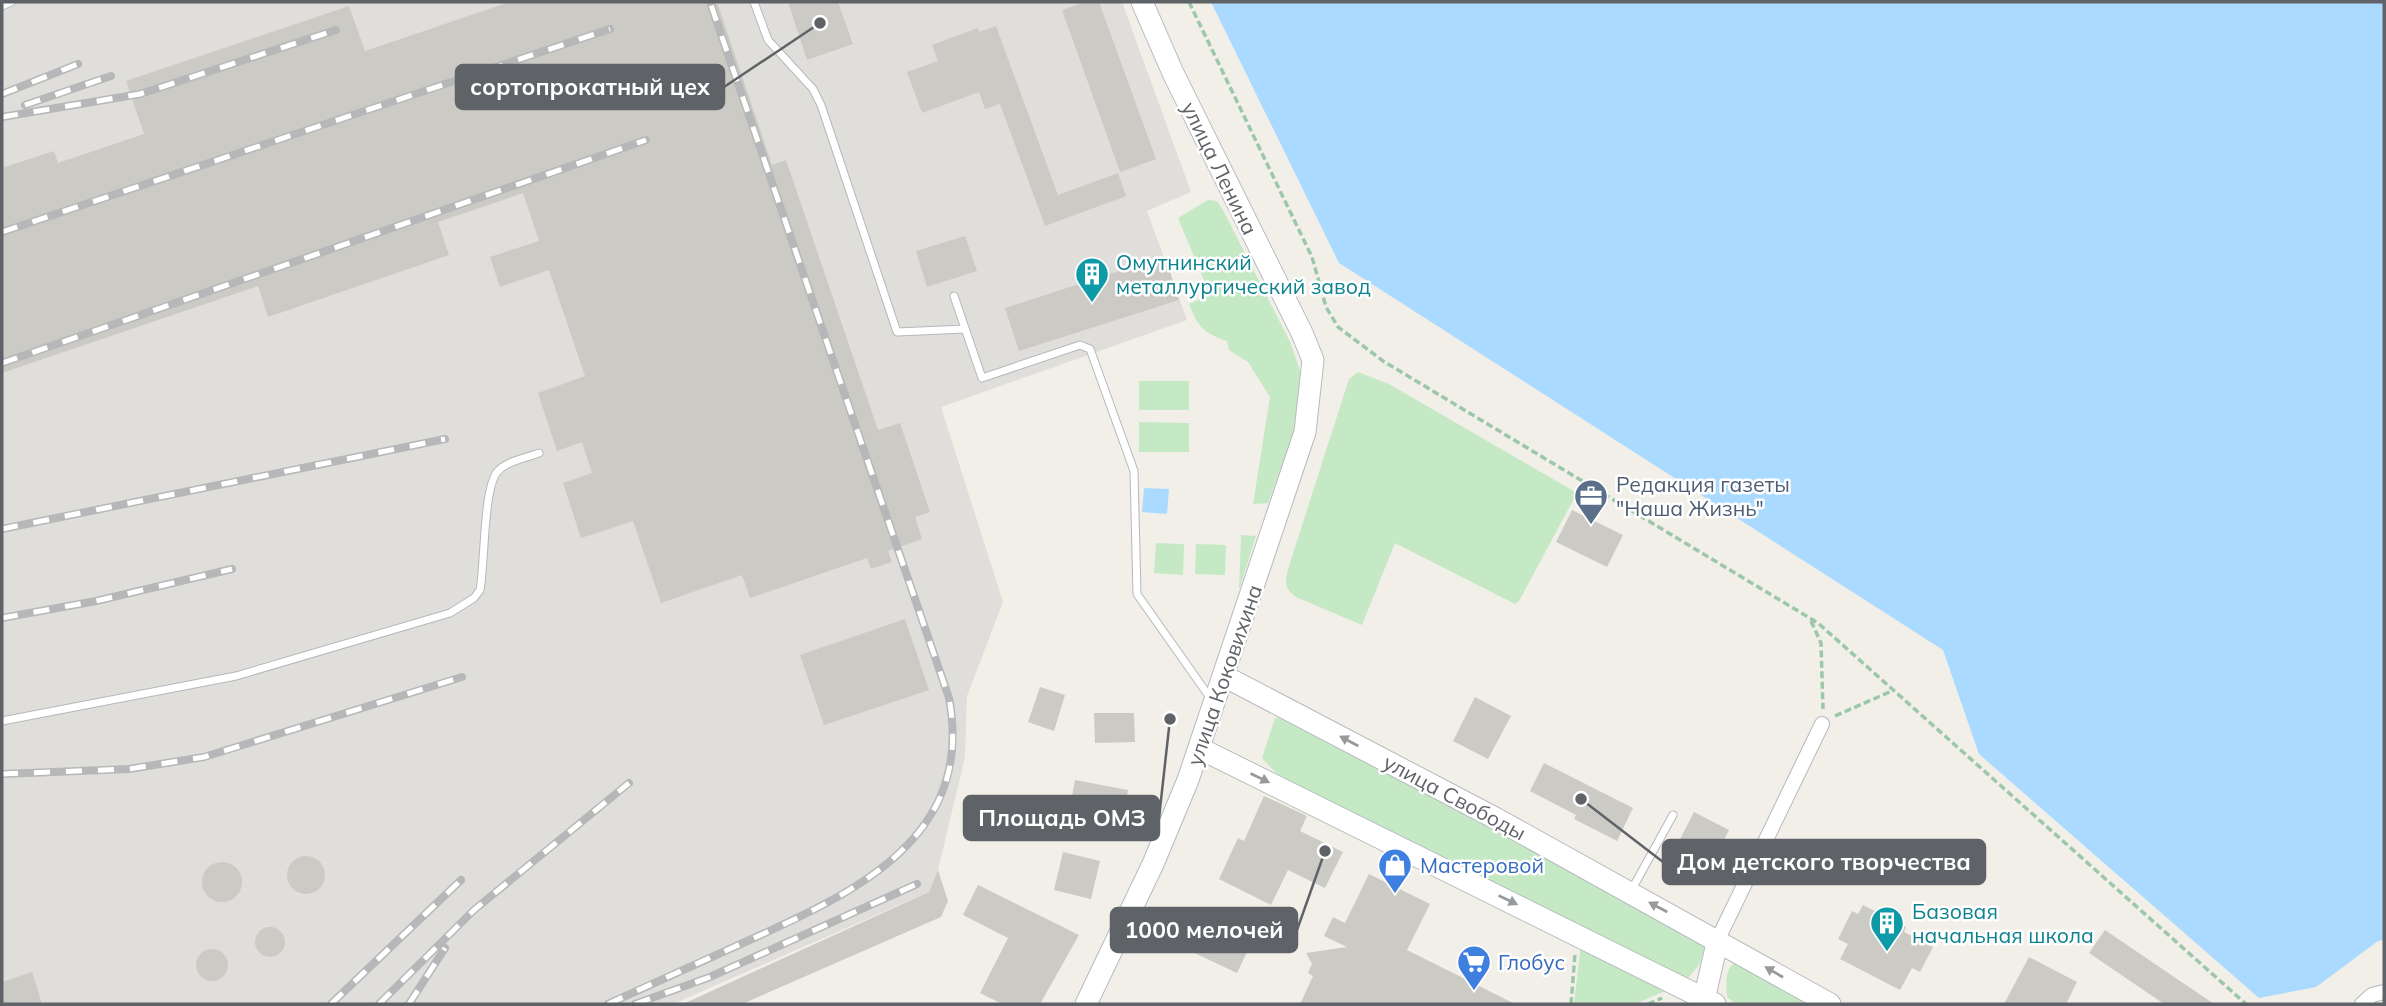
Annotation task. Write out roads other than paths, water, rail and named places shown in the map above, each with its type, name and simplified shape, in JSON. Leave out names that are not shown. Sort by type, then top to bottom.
[{"type":"main road","name":"улица Ленина","points":[[1142,2],[1173,73],[1302,333]]},
{"type":"main road","name":"улица Коковихина","points":[[1086,1004],[1162,844],[1199,748],[1306,432],[1313,360],[1302,333]]},
{"type":"main road","name":"улица Свободы","points":[[1224,676],[1718,939],[1830,1004]]},
{"type":"main road","points":[[1199,748],[1708,1002],[1718,939]]},
{"type":"street","points":[[1718,939],[1822,724]]},
{"type":"street","points":[[2364,1002],[2384,992]]},
{"type":"lane","points":[[2,6],[11,2]]},
{"type":"lane","points":[[754,2],[768,40],[813,89],[821,105],[897,332],[965,329]]},
{"type":"lane","points":[[954,296],[982,378],[1080,345],[1090,349],[1134,471],[1137,594],[1214,704]]},
{"type":"lane","points":[[2,721],[236,676],[450,613],[474,598],[480,590],[490,494],[497,472],[505,466],[539,453]]},
{"type":"lane","points":[[1631,892],[1673,815]]},
{"type":"water","points":[[1211,2],[2384,2],[2384,940],[2378,941],[2316,987],[2259,998],[1979,754],[1943,650],[1339,263]]},
{"type":"water","points":[[1144,488],[1169,489],[1167,514],[1142,512]]},
{"type":"railway","points":[[608,1004],[793,920],[868,878],[900,852],[926,822],[944,787],[952,746],[949,698],[710,2]]},
{"type":"railway","points":[[2,232],[610,29]]},
{"type":"railway","points":[[2,117],[140,94],[336,30]]},
{"type":"railway","points":[[2,94],[78,64]]},
{"type":"railway","points":[[25,105],[111,76]]},
{"type":"railway","points":[[2,363],[646,140]]},
{"type":"railway","points":[[2,529],[445,439]]},
{"type":"railway","points":[[2,618],[96,601],[232,569]]},
{"type":"railway","points":[[2,774],[129,769],[204,757],[462,677]]},
{"type":"railway","points":[[379,1004],[474,910],[629,783]]},
{"type":"railway","points":[[331,1004],[461,880]]},
{"type":"railway","points":[[635,1004],[710,977],[917,884]]},
{"type":"railway","points":[[409,1004],[445,948]]},
{"type":"place","name":"сортопрокатный цех","points":[[820,23]]},
{"type":"place","name":"Омутнинский металлургический завод","points":[[1092,304]]},
{"type":"place","name":"Редакция газеты \"Наша Жизнь\"","points":[[1591,526]]},
{"type":"place","name":"Площадь ОМЗ","points":[[1170,719]]},
{"type":"place","name":"Дом детского творчества","points":[[1581,799]]},
{"type":"place","name":"1000 мелочей","points":[[1325,851]]},
{"type":"place","name":"Мастеровой","points":[[1395,895]]},
{"type":"place","name":"Базовая начальная школа","points":[[1887,953]]},
{"type":"place","name":"Глобус","points":[[1474,992]]}]
